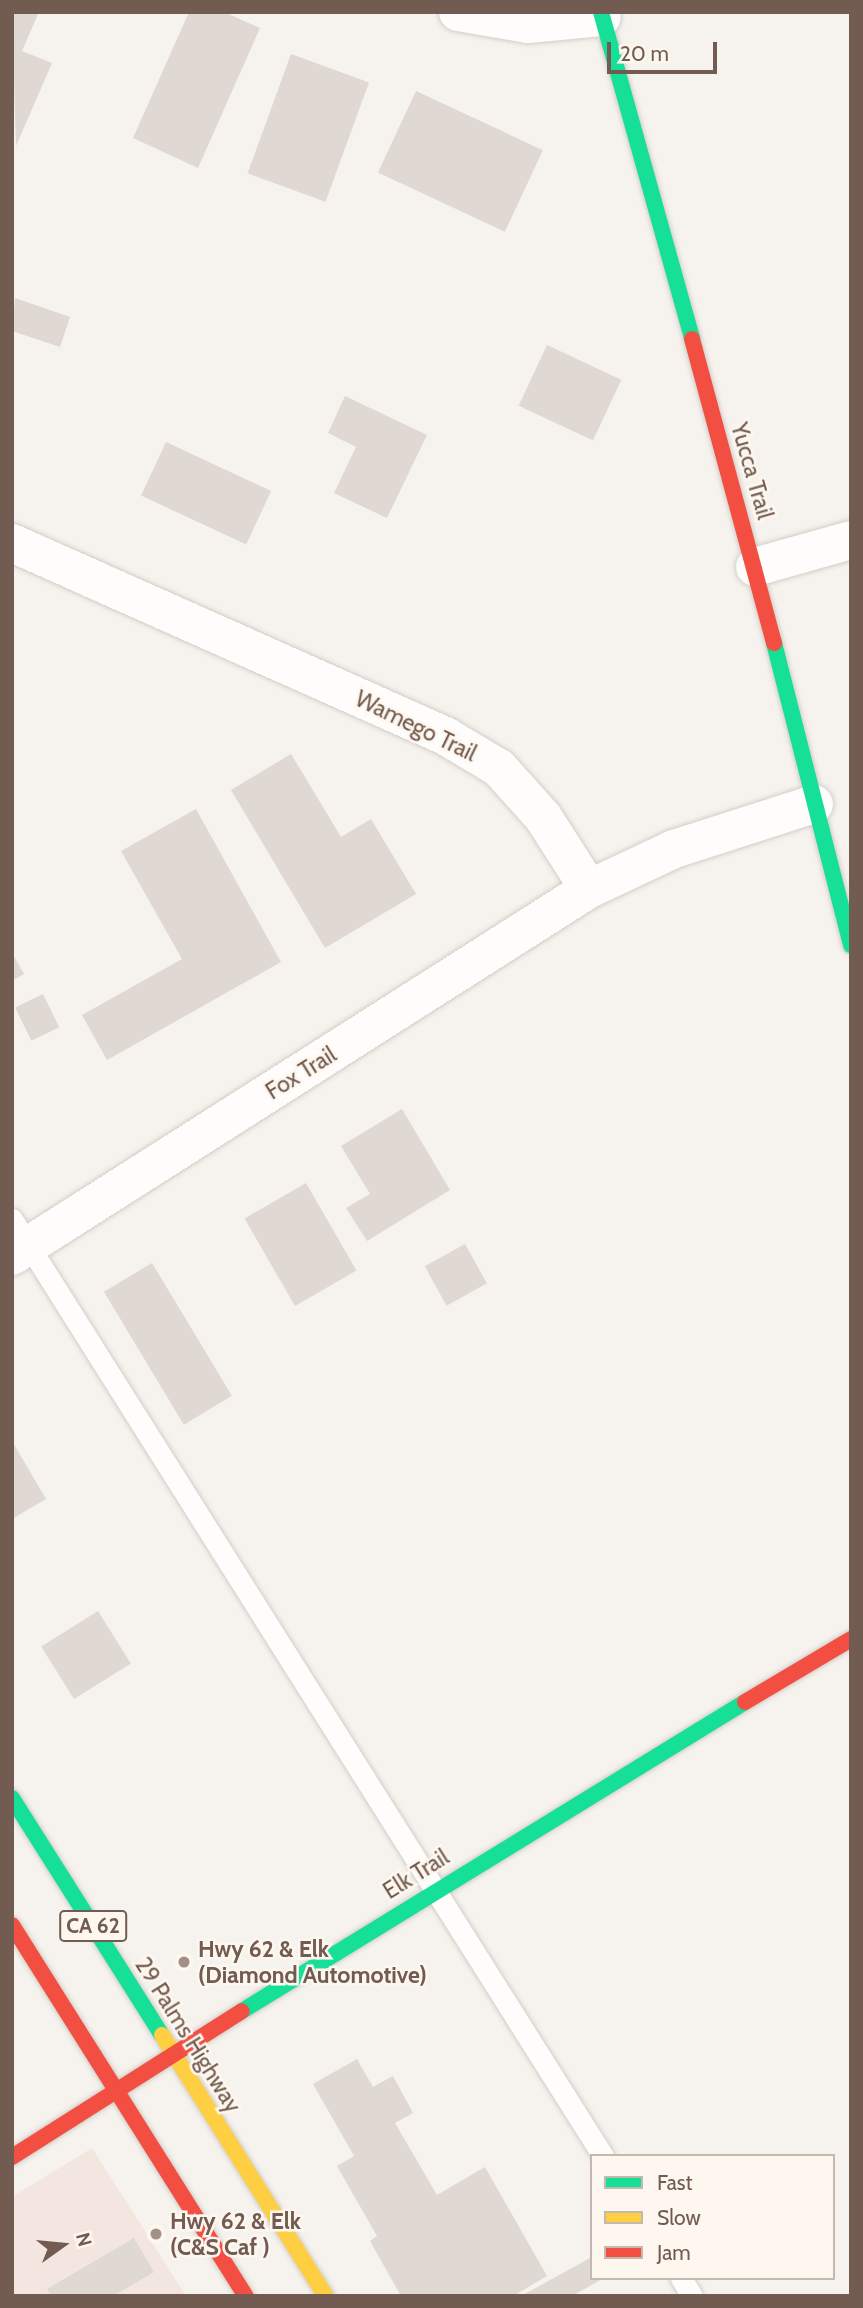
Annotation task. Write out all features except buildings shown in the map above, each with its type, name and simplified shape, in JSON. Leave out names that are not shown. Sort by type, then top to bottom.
[{"type":"street","points":[[457,12],[528,24],[602,15]]},
{"type":"street","name":"Yucca Trail","points":[[602,15],[755,567],[851,945]]},
{"type":"street","points":[[755,567],[851,540]]},
{"type":"street","name":"Wamego Trail","points":[[12,543],[447,737],[499,768],[543,817],[589,890]]},
{"type":"street","points":[[589,890],[674,849],[814,804]]},
{"type":"street","name":"Fox Trail","points":[[18,1240],[589,890]]},
{"type":"street","name":"Elk Trail","points":[[12,2157],[434,1889],[851,1639]]},
{"type":"street","name":"29 Palms Highway","points":[[12,1798],[326,2296]]},
{"type":"street","name":"CA 62","points":[[12,1925],[246,2296]]},
{"type":"lane","points":[[18,1240],[602,2154]]},
{"type":"lane","points":[[682,2280],[692,2296]]},
{"type":"shaded area","points":[[92,2148],[186,2296],[12,2296],[12,2197]]},
{"type":"traffic: fast","points":[[601,12],[692,339]]},
{"type":"traffic: fast","points":[[774,643],[851,945]]},
{"type":"traffic: fast","points":[[242,2011],[745,1702]]},
{"type":"traffic: fast","points":[[12,1798],[162,2035]]},
{"type":"traffic: slow","points":[[162,2035],[326,2296]]},
{"type":"traffic: jam","points":[[692,339],[774,643]]},
{"type":"traffic: jam","points":[[745,1702],[851,1639]]},
{"type":"traffic: jam","points":[[12,1925],[246,2296]]},
{"type":"traffic: jam","points":[[12,2157],[242,2011]]},
{"type":"place","name":"Hwy 62 & Elk (Diamond Automotive)","points":[[184,1962]]},
{"type":"place","name":"Hwy 62 & Elk (C&S Caf )","points":[[156,2234]]}]
